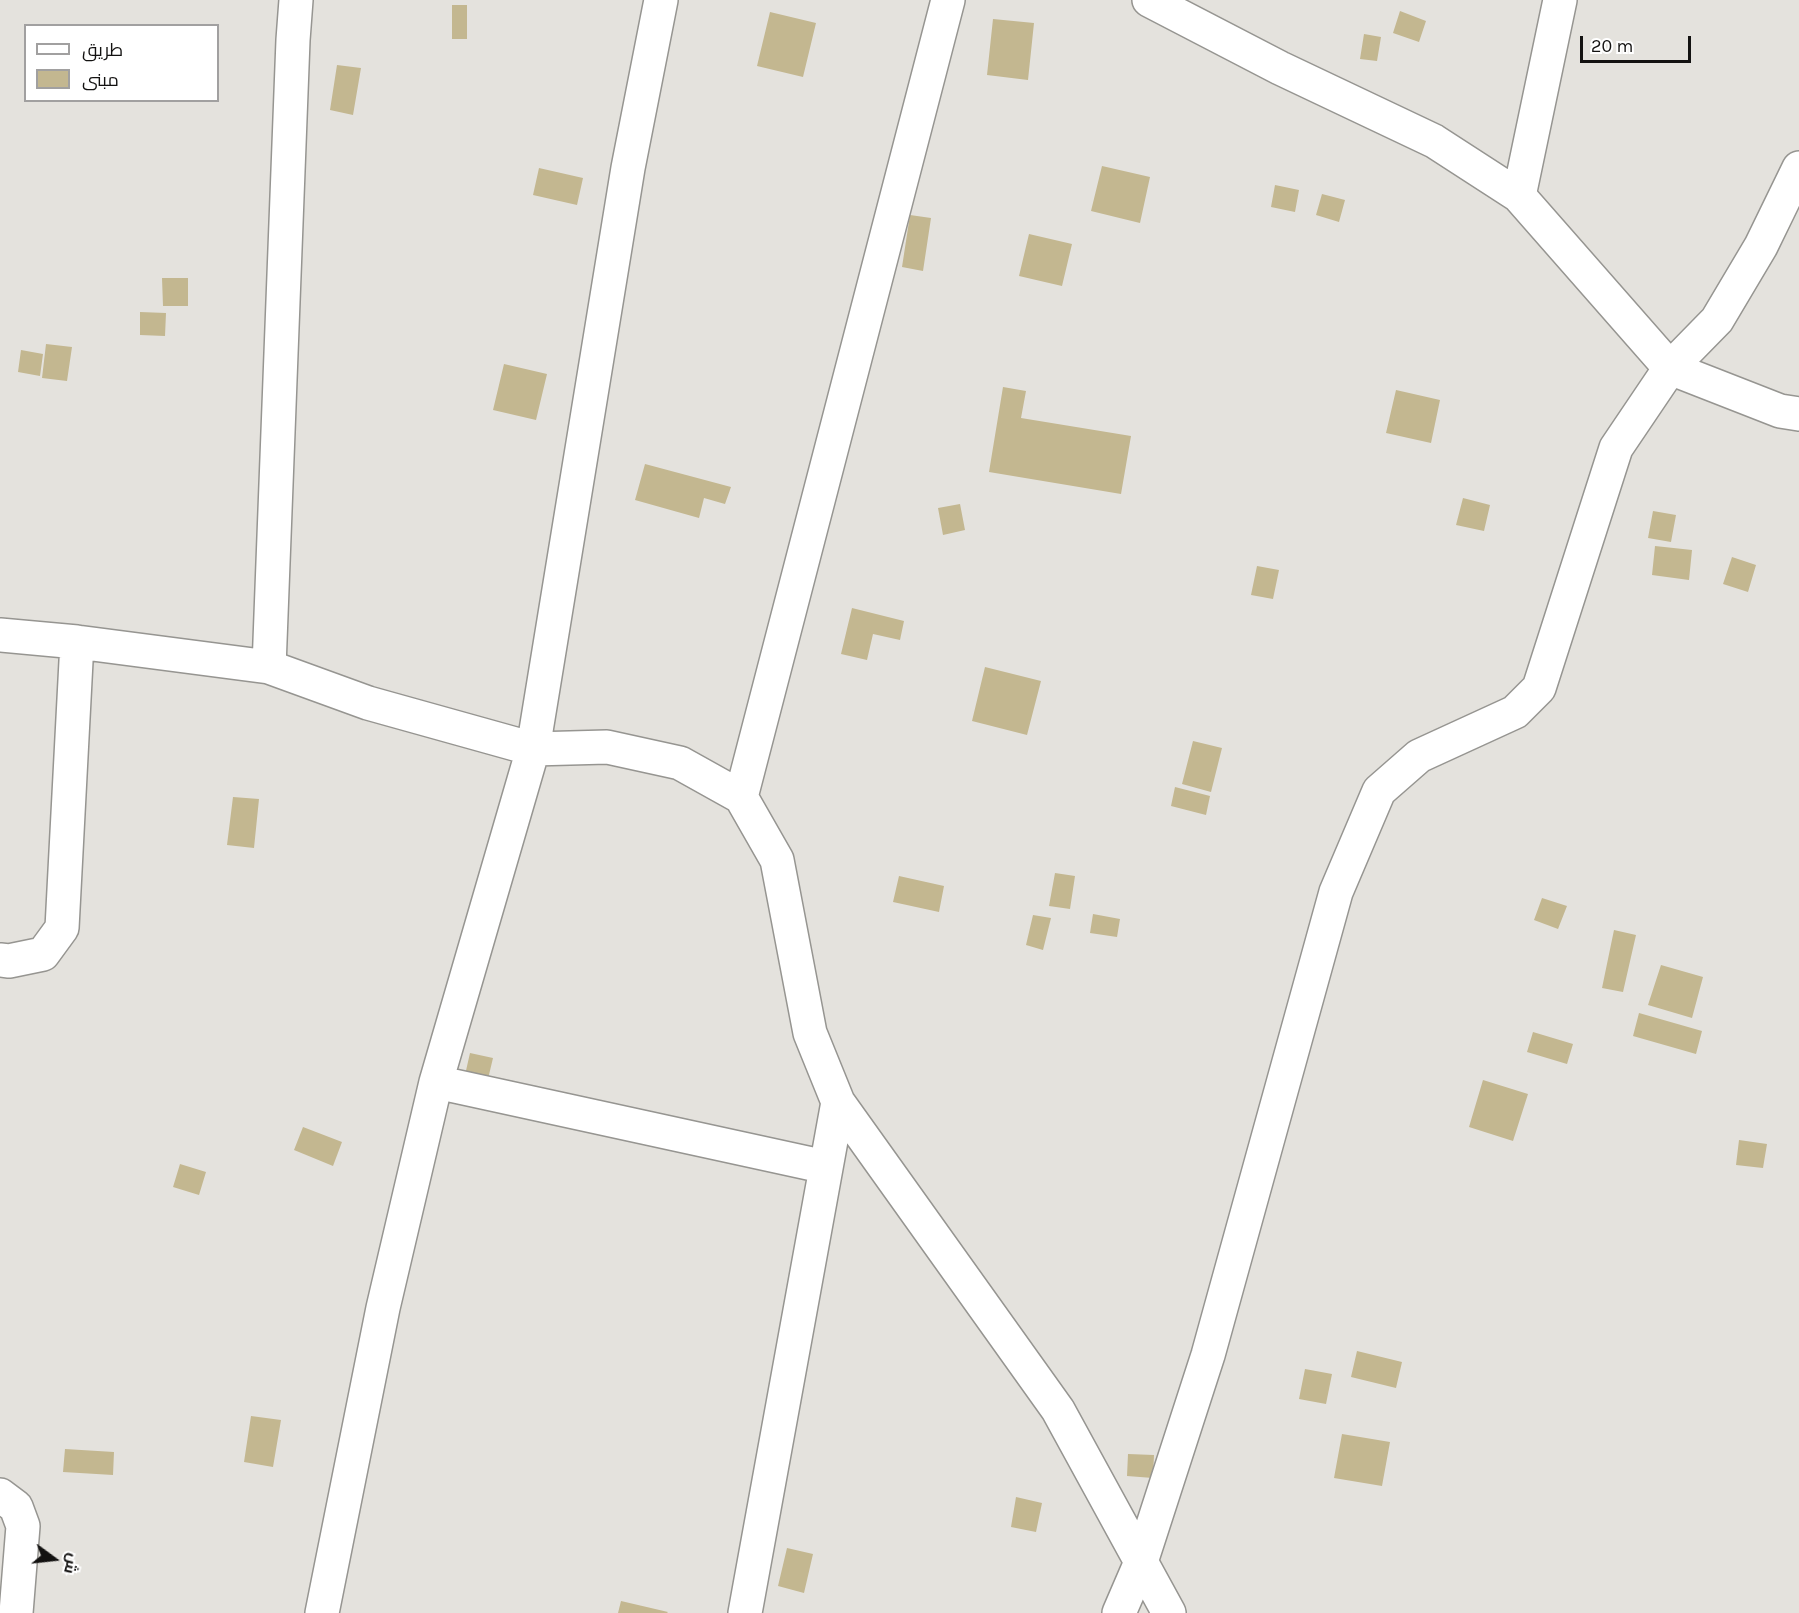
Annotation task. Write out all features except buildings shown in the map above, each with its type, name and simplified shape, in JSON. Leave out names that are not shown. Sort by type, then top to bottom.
[{"type":"street","points":[[269,667],[296,0]]},
{"type":"street","points":[[322,1613],[383,1308],[436,1082],[533,749],[628,168],[661,0]]},
{"type":"street","points":[[741,797],[948,0]]},
{"type":"street","points":[[1149,0],[1280,68],[1434,141],[1518,196],[1670,368],[1780,411],[1799,414]]},
{"type":"street","points":[[1518,196],[1560,0]]},
{"type":"street","points":[[1119,1613],[1141,1562],[1208,1355],[1336,892],[1379,791],[1419,756],[1515,712],[1539,688],[1616,448],[1670,368],[1717,320],[1761,246],[1799,168]]},
{"type":"street","points":[[0,635],[76,642],[269,667],[368,703],[533,749],[607,747],[680,763],[741,797],[777,860],[810,1033],[838,1102],[1058,1410],[1169,1613]]},
{"type":"street","points":[[0,960],[9,962],[43,954],[62,928],[76,642]]},
{"type":"street","points":[[436,1082],[826,1167]]},
{"type":"street","points":[[745,1613],[838,1102]]},
{"type":"street","points":[[0,1495],[16,1508],[23,1526],[16,1613]]}]
